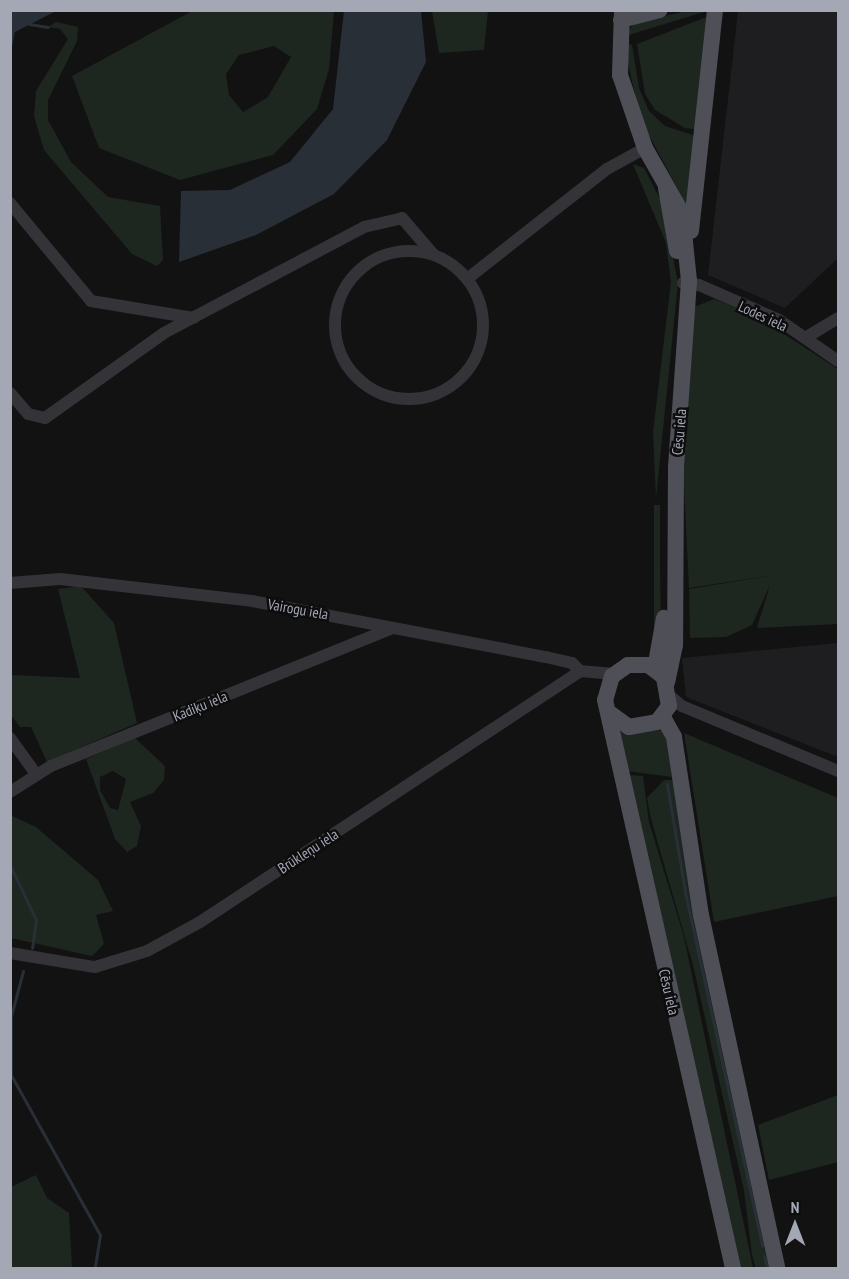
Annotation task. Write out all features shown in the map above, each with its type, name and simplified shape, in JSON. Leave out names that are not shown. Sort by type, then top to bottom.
[{"type":"main road","points":[[622,15],[660,10]]},
{"type":"main road","points":[[688,262],[715,10]]},
{"type":"main road","name":"Cēsu iela","points":[[622,15],[620,75],[645,148],[682,213],[688,262],[665,481],[664,635],[655,669]]},
{"type":"main road","name":"Cēsu iela","points":[[666,186],[686,283],[674,502],[675,645],[667,701]]},
{"type":"main road","points":[[611,680],[638,663],[655,669],[667,701],[700,915],[777,1269]]},
{"type":"main road","name":"Cēsu iela","points":[[611,680],[611,714],[733,1269]]},
{"type":"main road","points":[[611,714],[636,728],[667,701]]},
{"type":"street","points":[[467,279],[607,169],[645,148]]},
{"type":"street","points":[[10,203],[91,301],[194,318]]},
{"type":"street","points":[[10,393],[28,414],[45,418],[194,318],[364,227],[402,218],[428,241],[433,254]]},
{"type":"street","points":[[413,250],[433,254],[467,279],[481,304],[484,327],[468,370],[451,386],[407,399],[364,384],[338,349],[336,308],[344,288],[356,272],[383,256],[413,250]]},
{"type":"street","name":"Lodes iela","points":[[686,283],[779,320],[838,361]]},
{"type":"street","points":[[805,338],[838,318]]},
{"type":"street","name":"Vairogu iela","points":[[10,583],[60,579],[148,587],[393,628],[546,657],[572,663],[582,670]]},
{"type":"street","name":"Kadiķu iela","points":[[10,792],[36,774],[393,628]]},
{"type":"street","points":[[582,670],[611,680]]},
{"type":"street","name":"Brūkleņu iela","points":[[10,954],[95,967],[147,951],[201,922],[582,670]]},
{"type":"street","points":[[667,701],[838,771]]},
{"type":"street","points":[[10,738],[36,774]]},
{"type":"shaded area","points":[[11,10],[56,11],[15,32],[11,51]]},
{"type":"shaded area","points":[[194,10],[334,11],[329,69],[317,109],[273,155],[180,180],[99,148],[72,76]],"holes":[[[274,46],[291,57],[268,97],[243,112],[229,95],[226,74],[239,55]]]},
{"type":"shaded area","points":[[344,11],[421,11],[426,62],[387,140],[334,194],[256,235],[179,262],[181,191],[230,190],[290,162],[333,109]]},
{"type":"shaded area","points":[[432,11],[488,11],[484,50],[439,53]]},
{"type":"shaded area","points":[[687,11],[704,12],[622,37],[636,22]]},
{"type":"shaded area","points":[[738,11],[838,11],[838,258],[785,308],[708,275]]},
{"type":"shaded area","points":[[709,16],[700,130],[685,128],[655,110],[645,94],[637,44]]},
{"type":"shaded area","points":[[56,22],[78,27],[77,41],[48,100],[48,120],[71,162],[108,197],[160,206],[163,260],[157,266],[132,254],[44,150],[34,116],[36,91],[68,39],[60,29],[48,27]]},
{"type":"shaded area","points":[[623,42],[632,45],[639,88],[649,111],[665,126],[699,137],[690,212],[641,120]]},
{"type":"shaded area","points":[[633,164],[644,168],[663,205],[678,283],[656,498],[653,432],[671,282],[666,243]]},
{"type":"shaded area","points":[[714,299],[756,316],[838,369],[838,624],[757,628],[770,585],[752,625],[726,637],[690,638],[689,589],[774,575],[689,588],[682,447],[694,307]]},
{"type":"shaded area","points":[[654,505],[660,505],[661,635],[654,655]]},
{"type":"shaded area","points":[[81,586],[114,623],[137,723],[47,762],[31,727],[20,727],[11,715],[11,675],[80,678],[58,589]]},
{"type":"shaded area","points":[[838,643],[838,757],[686,697],[682,658]]},
{"type":"shaded area","points":[[667,730],[672,777],[627,771],[619,732]]},
{"type":"shaded area","points":[[684,733],[838,798],[838,896],[714,922]]},
{"type":"shaded area","points":[[135,738],[165,766],[164,780],[153,793],[130,802],[141,826],[137,846],[127,852],[115,839],[86,759]],"holes":[[[113,771],[126,779],[118,810],[110,808],[100,790],[100,777]]]},
{"type":"shaded area","points":[[628,775],[643,776],[649,822],[684,937],[753,1268],[740,1268]]},
{"type":"shaded area","points":[[664,780],[673,780],[700,941],[772,1268],[756,1268],[752,1255],[744,1191],[694,969],[651,819],[647,798]]},
{"type":"shaded area","points":[[10,815],[36,827],[98,880],[113,911],[96,915],[104,944],[92,956],[11,938]]},
{"type":"shaded area","points":[[838,1095],[838,1162],[769,1180],[758,1125]]},
{"type":"shaded area","points":[[36,1175],[47,1198],[69,1213],[72,1268],[11,1268],[11,1187]]},
{"type":"waterway","points":[[29,24],[48,27]]},
{"type":"waterway","points":[[667,784],[685,892],[762,1246]]},
{"type":"waterway","points":[[10,865],[36,920],[32,948]]},
{"type":"waterway","points":[[23,971],[11,1016],[11,1075],[100,1235],[95,1268]]},
{"type":"waterway","points":[[764,1256],[767,1268]]}]
